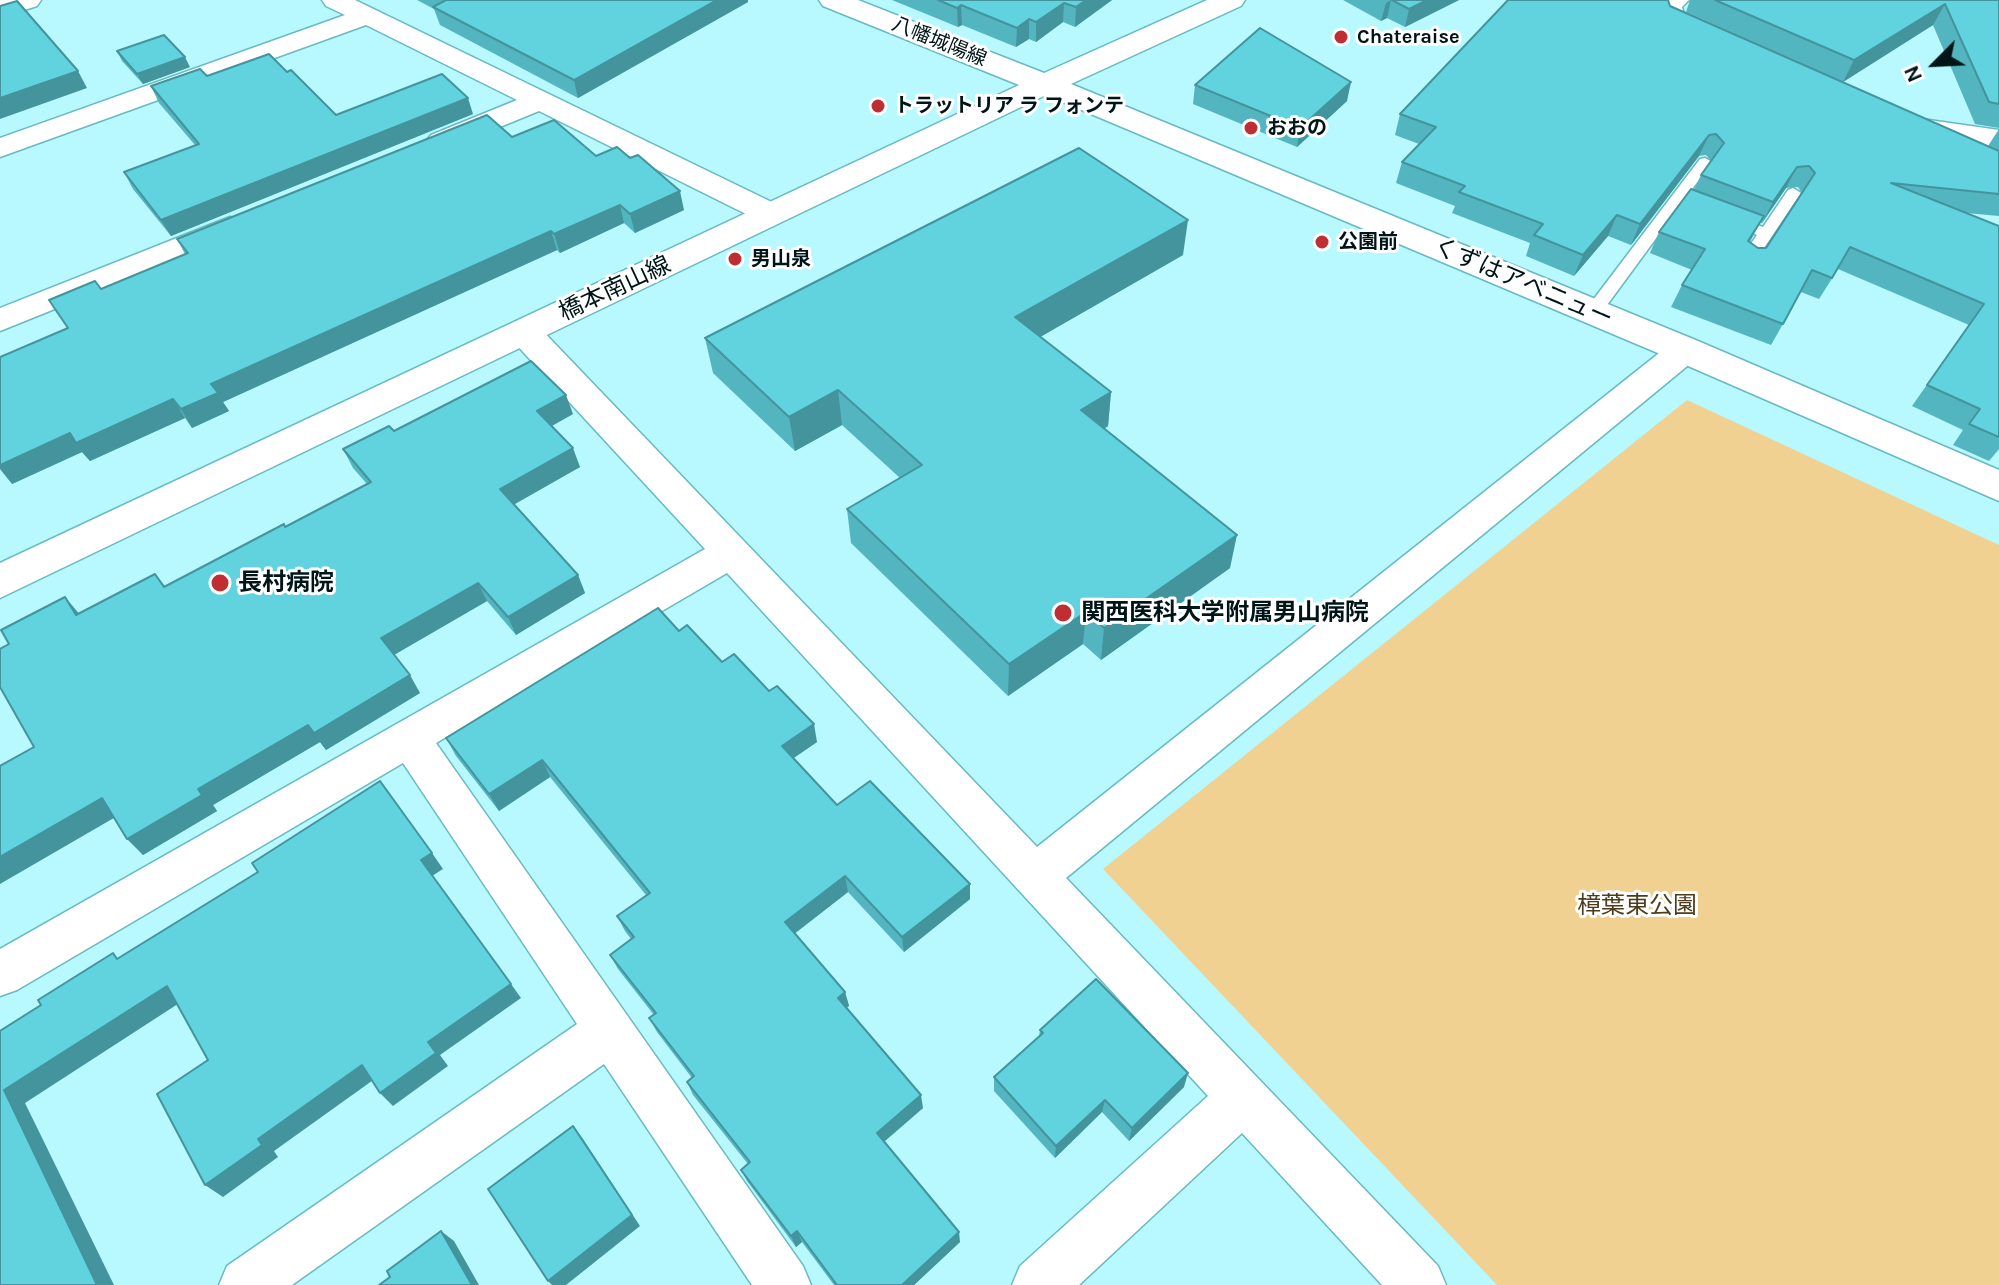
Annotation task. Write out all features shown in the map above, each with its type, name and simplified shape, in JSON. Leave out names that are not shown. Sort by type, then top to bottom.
[{"type":"street","points":[[0,9],[27,0]]},
{"type":"street","points":[[335,0],[771,214]]},
{"type":"street","name":"八幡城陽線","points":[[833,0],[1045,84]]},
{"type":"street","name":"橋本南山線","points":[[0,582],[1045,84],[1231,0]]},
{"type":"street","points":[[1676,0],[1668,4],[1672,18],[1728,43]]},
{"type":"street","points":[[0,148],[367,16]]},
{"type":"street","name":"くずはアベニュー","points":[[1045,84],[1685,350],[1999,486]]},
{"type":"street","points":[[408,154],[540,101]]},
{"type":"street","points":[[1882,113],[1910,126],[1999,139]]},
{"type":"street","points":[[0,320],[263,213]]},
{"type":"street","points":[[524,332],[1419,1285]]},
{"type":"street","points":[[1035,876],[1685,350]]},
{"type":"street","points":[[0,974],[731,552]]},
{"type":"street","points":[[409,738],[784,1285]]},
{"type":"street","points":[[246,1285],[609,1031]]},
{"type":"street","points":[[1039,1285],[1243,1098]]},
{"type":"lane","points":[[1593,312],[1684,203],[1705,162]]},
{"type":"lane","points":[[1748,262],[1793,193]]},
{"type":"lane","points":[[1721,217],[1765,233]]},
{"type":"green space","name":"樟葉東公園","points":[[1687,400],[1999,545],[1999,1285],[1497,1285],[1103,869]]},
{"type":"building","points":[[446,0],[717,0],[574,80],[433,7]]},
{"type":"building","points":[[938,0],[1086,0],[1076,7],[1064,3],[1036,22],[1029,19],[1017,28],[961,5],[957,8]]},
{"type":"building","points":[[1392,0],[1427,0],[1409,9]]},
{"type":"building","points":[[1508,0],[1668,0],[1670,6],[1999,151],[1999,194],[1891,183],[1999,226],[1999,437],[1969,424],[1980,409],[1927,385],[1984,304],[1850,247],[1832,278],[1812,270],[1783,324],[1682,285],[1705,249],[1659,232],[1691,189],[1764,216],[1748,241],[1758,248],[1766,248],[1815,173],[1809,166],[1797,167],[1773,202],[1701,175],[1724,143],[1716,134],[1709,135],[1640,224],[1617,215],[1583,255],[1534,235],[1543,224],[1459,192],[1465,186],[1402,162],[1436,127],[1400,114]]},
{"type":"building","points":[[1715,0],[1999,0],[1999,104],[1989,102],[1945,4],[1854,60]]},
{"type":"building","points":[[17,1],[78,71],[0,98],[0,6]]},
{"type":"building","points":[[1260,28],[1351,82],[1300,128],[1195,85]]},
{"type":"building","points":[[164,35],[185,57],[137,74],[117,51]]},
{"type":"building","points":[[269,54],[287,72],[291,70],[336,115],[442,74],[468,98],[161,220],[124,172],[199,144],[151,86],[200,69],[207,76]]},
{"type":"building","points":[[487,115],[512,137],[554,120],[596,156],[617,147],[630,158],[638,155],[680,191],[630,214],[620,205],[554,234],[551,231],[211,384],[218,393],[181,409],[173,399],[76,443],[70,433],[0,465],[0,357],[68,328],[49,300],[95,281],[101,289],[188,253],[177,239]]},
{"type":"building","points":[[1079,148],[1188,220],[1015,317],[1111,392],[1081,410],[1237,535],[1104,628],[1086,612],[1009,664],[847,509],[922,465],[838,390],[789,417],[705,338]]},
{"type":"building","points":[[531,361],[566,395],[537,411],[573,448],[500,489],[578,575],[508,617],[478,583],[381,638],[410,675],[314,733],[308,725],[198,789],[202,795],[127,839],[102,798],[0,857],[0,766],[34,747],[0,687],[0,649],[9,644],[1,630],[65,597],[76,615],[155,574],[164,587],[284,524],[285,527],[371,482],[343,449],[389,426],[394,431]]},
{"type":"building","points":[[658,608],[679,631],[687,625],[722,662],[734,654],[769,691],[777,686],[814,724],[782,746],[837,805],[870,781],[970,884],[902,937],[845,876],[785,922],[845,992],[838,998],[921,1095],[877,1133],[959,1232],[902,1285],[837,1285],[797,1231],[791,1236],[741,1170],[750,1162],[687,1082],[694,1076],[649,1018],[656,1013],[610,955],[634,937],[617,916],[650,893],[542,760],[489,794],[446,738]]},
{"type":"building","points":[[380,781],[432,853],[421,860],[511,984],[428,1042],[436,1053],[380,1093],[362,1065],[258,1139],[262,1145],[205,1185],[157,1094],[208,1060],[167,986],[4,1090],[97,1285],[0,1285],[0,1031],[41,1005],[38,1000],[113,953],[117,959],[258,872],[252,863]]},
{"type":"building","points":[[1096,979],[1188,1073],[1132,1128],[1105,1100],[1056,1146],[994,1077]]},
{"type":"building","points":[[573,1126],[632,1215],[548,1281],[488,1189]]},
{"type":"building","points":[[441,1231],[472,1285],[379,1285],[390,1277],[387,1271]]},
{"type":"place","name":"Chateraise","points":[[1341,37]]},
{"type":"place","name":"トラットリア ラ フォンテ","points":[[878,106]]},
{"type":"place","name":"おおの","points":[[1251,128]]},
{"type":"place","name":"公園前","points":[[1322,242]]},
{"type":"place","name":"男山泉","points":[[735,259]]},
{"type":"place","name":"長村病院","points":[[220,583]]},
{"type":"place","name":"関西医科大学附属男山病院","points":[[1063,613]]}]
